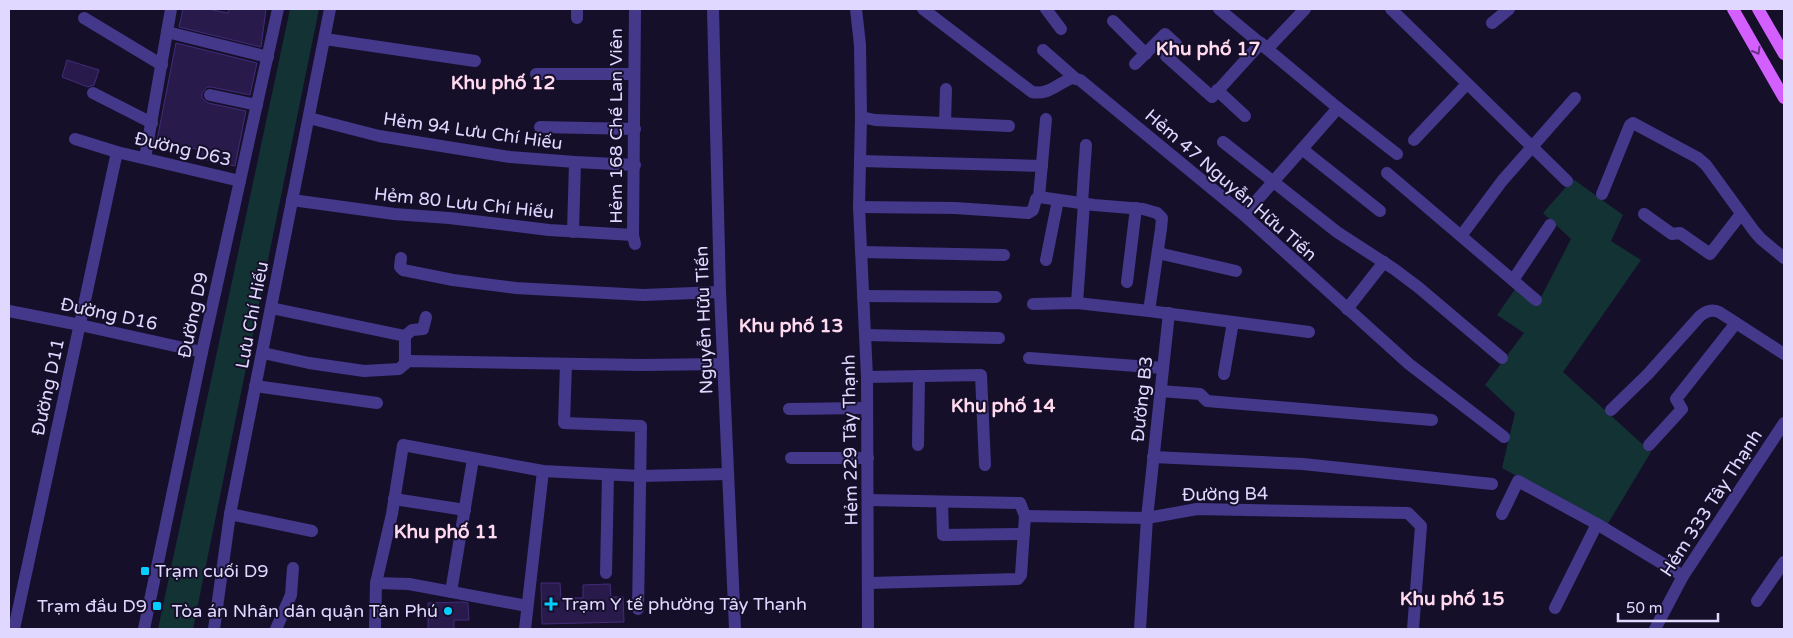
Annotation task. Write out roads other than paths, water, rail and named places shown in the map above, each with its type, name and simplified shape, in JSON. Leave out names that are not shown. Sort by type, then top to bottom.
[{"type":"main road","points":[[1733,9],[1784,97]]},
{"type":"main road","points":[[1758,9],[1784,54]]},
{"type":"street","name":"Đường D9","points":[[144,629],[202,352],[278,9]]},
{"type":"street","name":"Lưu Chí Hiếu","points":[[214,629],[230,514],[330,9]]},
{"type":"street","name":"Hẻm 168 Chế Lan Viên","points":[[634,239],[635,129],[633,74],[635,9]]},
{"type":"street","name":"Nguyễn Hữu Tiến","points":[[713,9],[720,292],[735,629]]},
{"type":"street","name":"Hẻm 229 Tây Thạnh","points":[[856,9],[860,44],[859,207],[867,377],[868,629]]},
{"type":"street","points":[[923,9],[1032,92],[1042,93],[1049,91],[1068,80],[1076,79]]},
{"type":"street","points":[[1046,9],[1061,29]]},
{"type":"street","points":[[1219,9],[1338,108],[1397,154]]},
{"type":"street","points":[[1135,64],[1165,34],[1176,44],[1166,56],[1212,97],[1217,90],[1305,9]]},
{"type":"street","points":[[1391,9],[1567,181]]},
{"type":"street","points":[[1492,23],[1510,9]]},
{"type":"street","points":[[145,158],[162,65],[169,10]]},
{"type":"street","points":[[84,18],[162,65]]},
{"type":"street","points":[[1113,21],[1146,54]]},
{"type":"street","points":[[167,32],[268,57]]},
{"type":"street","points":[[324,39],[474,61]]},
{"type":"street","name":"Hẻm 47 Nguyễn Hữu Tiến","points":[[1043,50],[1244,216],[1409,364],[1504,437]]},
{"type":"street","points":[[536,74],[633,74]]},
{"type":"street","points":[[1414,140],[1466,84]]},
{"type":"street","points":[[945,123],[946,89]]},
{"type":"street","points":[[1217,90],[1245,116]]},
{"type":"street","points":[[93,93],[152,123]]},
{"type":"street","points":[[210,94],[257,105]]},
{"type":"street","points":[[1461,236],[1502,182],[1575,98]]},
{"type":"street","points":[[1244,216],[1338,108]]},
{"type":"street","points":[[861,117],[874,120],[1009,126]]},
{"type":"street","name":"Hẻm 94 Lưu Chí Hiếu","points":[[309,118],[379,136],[510,157],[635,164]]},
{"type":"street","points":[[859,207],[955,208],[1028,213],[1033,210],[1036,198],[1039,197],[1046,119]]},
{"type":"street","points":[[1602,194],[1630,125],[1633,123],[1698,158],[1761,239],[1784,258]]},
{"type":"street","points":[[540,127],[635,129]]},
{"type":"street","name":"Đường D63","points":[[75,139],[117,152],[240,181]]},
{"type":"street","points":[[1223,142],[1337,232],[1384,262],[1418,287],[1502,358]]},
{"type":"street","points":[[1078,303],[1086,145]]},
{"type":"street","points":[[1302,149],[1380,211]]},
{"type":"street","name":"Đường D11","points":[[14,629],[117,152]]},
{"type":"street","points":[[573,232],[575,162]]},
{"type":"street","points":[[860,162],[1042,166]]},
{"type":"street","points":[[1387,172],[1536,300]]},
{"type":"street","points":[[1039,197],[1136,208],[1157,213],[1161,216],[1162,229],[1149,311]]},
{"type":"street","name":"Hẻm 80 Lưu Chí Hiếu","points":[[292,200],[394,214],[449,218],[634,239]]},
{"type":"street","points":[[1046,260],[1058,200]]},
{"type":"street","points":[[1127,282],[1136,208]]},
{"type":"street","points":[[1644,214],[1674,235],[1680,233],[1710,254],[1741,214]]},
{"type":"street","points":[[1513,280],[1550,225]]},
{"type":"street","points":[[1159,251],[1162,254],[1236,271]]},
{"type":"street","points":[[861,252],[1004,255]]},
{"type":"street","points":[[401,258],[400,267],[402,270],[453,280],[516,288],[643,295],[720,292]]},
{"type":"street","points":[[1347,309],[1384,262]]},
{"type":"street","points":[[863,296],[996,297]]},
{"type":"street","points":[[1033,304],[1078,303],[1309,332]]},
{"type":"street","points":[[271,308],[405,336]]},
{"type":"street","points":[[1610,410],[1648,374],[1700,316],[1710,310],[1719,312],[1784,354]]},
{"type":"street","name":"Đường D16","points":[[9,311],[202,352]]},
{"type":"street","name":"Đường B3","points":[[1140,629],[1147,518],[1169,313]]},
{"type":"street","points":[[405,364],[405,336],[412,330],[424,329],[426,317]]},
{"type":"street","points":[[1224,374],[1233,322]]},
{"type":"street","points":[[1650,445],[1682,408],[1676,399],[1736,323]]},
{"type":"street","points":[[865,335],[999,338]]},
{"type":"street","points":[[263,353],[310,363],[364,370],[399,369],[408,361],[642,365],[723,364]]},
{"type":"street","points":[[1029,358],[1163,368]]},
{"type":"street","points":[[566,364],[564,423],[641,426],[638,609]]},
{"type":"street","points":[[867,377],[980,374],[985,465]]},
{"type":"street","points":[[918,445],[919,376]]},
{"type":"street","points":[[255,386],[377,403]]},
{"type":"street","points":[[1160,391],[1200,394],[1207,401],[1432,420]]},
{"type":"street","points":[[789,409],[867,408]]},
{"type":"street","name":"Hẻm 333 Tây Thạnh","points":[[1655,629],[1683,576],[1784,423]]},
{"type":"street","points":[[375,629],[376,584],[403,445],[543,472],[640,476],[728,474]]},
{"type":"street","points":[[1153,457],[1303,464],[1492,484]]},
{"type":"street","points":[[791,458],[868,458]]},
{"type":"street","points":[[451,592],[473,459]]},
{"type":"street","points":[[524,629],[543,472]]},
{"type":"street","points":[[606,573],[608,475]]},
{"type":"street","points":[[1502,514],[1518,481],[1597,524],[1683,576]]},
{"type":"street","points":[[394,499],[464,510]]},
{"type":"street","points":[[868,500],[1020,502],[1025,516],[1021,575],[1017,579],[869,583]]},
{"type":"street","points":[[942,502],[943,536],[1024,534]]},
{"type":"street","name":"Đường B4","points":[[1025,516],[1147,518],[1197,509],[1408,513],[1421,526],[1413,629]]},
{"type":"street","points":[[230,514],[312,531]]},
{"type":"street","points":[[1556,608],[1597,524]]},
{"type":"street","points":[[1757,601],[1784,562]]},
{"type":"street","points":[[276,629],[291,595],[293,568]]},
{"type":"street","points":[[376,584],[409,584],[527,606]]},
{"type":"place","name":"Trạm cuối D9","points":[[145,571]]},
{"type":"place","name":"Trạm Y tế phường Tây Thạnh","points":[[551,604]]},
{"type":"place","name":"Trạm đầu D9","points":[[157,606]]},
{"type":"place","name":"Tòa án Nhân dân quận Tân Phú","points":[[448,611]]},
{"type":"district","name":"Khu phố 17","points":[[1208,49]]},
{"type":"district","name":"Khu phố 12","points":[[503,83]]},
{"type":"district","name":"Khu phố 13","points":[[791,326]]},
{"type":"district","name":"Khu phố 14","points":[[1003,406]]},
{"type":"district","name":"Khu phố 11","points":[[446,532]]},
{"type":"district","name":"Khu phố 15","points":[[1452,599]]}]
